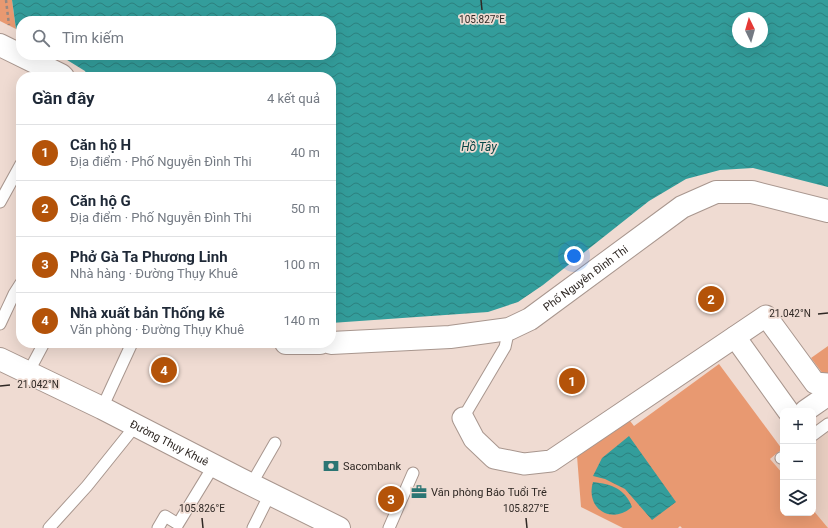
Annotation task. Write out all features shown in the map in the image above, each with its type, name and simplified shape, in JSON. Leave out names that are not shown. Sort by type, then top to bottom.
[{"type":"street","points":[[4,37],[16,45]]},
{"type":"street","points":[[38,60],[56,72]]},
{"type":"street","name":"Phố Nguyễn Đình Thi","points":[[336,343],[450,337],[509,329],[530,319],[682,207],[716,192],[752,192],[828,211]]},
{"type":"street","points":[[463,418],[474,439],[494,458],[524,464],[551,460],[766,316],[815,383],[828,384]]},
{"type":"street","points":[[735,337],[786,408]]},
{"type":"street","name":"Đường Thụy Khuê","points":[[0,359],[102,408],[339,528]]},
{"type":"street","points":[[809,408],[828,395]]},
{"type":"lane","points":[[0,202],[16,173]]},
{"type":"lane","points":[[0,324],[16,291]]},
{"type":"lane","points":[[463,418],[505,347],[509,329]]},
{"type":"lane","points":[[28,373],[41,348]]},
{"type":"lane","points":[[102,408],[130,348]]},
{"type":"lane","points":[[816,433],[828,424]]},
{"type":"lane","points":[[49,528],[87,486],[136,425]]},
{"type":"lane","points":[[256,476],[275,443]]},
{"type":"lane","points":[[158,528],[165,516],[178,524],[214,465]]},
{"type":"lane","points":[[389,528],[413,473]]},
{"type":"lane","points":[[253,528],[270,494]]},
{"type":"path","points":[[4,37],[6,0]]},
{"type":"shaded area","points":[[0,0],[12,0],[16,29],[0,21]]},
{"type":"shaded area","points":[[828,346],[828,375],[823,374],[811,358]]},
{"type":"shaded area","points":[[719,364],[780,446],[780,451],[770,459],[780,471],[780,516],[816,516],[816,514],[828,528],[682,528],[680,526],[678,528],[623,528],[581,507],[577,456],[627,417],[634,426]]},
{"type":"shaded area","points":[[828,416],[828,528],[682,528],[780,451],[780,516],[816,516],[816,425]]},
{"type":"water","name":"Hồ Tây","points":[[12,0],[828,0],[828,187],[753,168],[720,170],[686,179],[649,201],[543,285],[518,302],[488,312],[336,323],[336,72],[86,72],[67,60],[336,60],[336,16],[16,16],[16,29]]},
{"type":"water","points":[[629,436],[676,502],[652,520],[625,489],[605,479],[593,476],[602,458]]},
{"type":"water","points":[[593,482],[606,484],[617,488],[626,496],[632,507],[624,512],[616,514],[609,514],[602,511],[597,507],[593,500]]},
{"type":"place","name":"Căn hộ G","points":[[711,299]]},
{"type":"place","name":"Nhà xuất bản Thống kê","points":[[164,370]]},
{"type":"place","name":"Căn hộ H","points":[[572,381]]},
{"type":"place","name":"Sacombank","points":[[331,466]]},
{"type":"place","name":"Văn phòng Báo Tuổi Trẻ","points":[[419,492]]},
{"type":"place","name":"Phở Gà Ta Phương Linh","points":[[391,499]]}]
